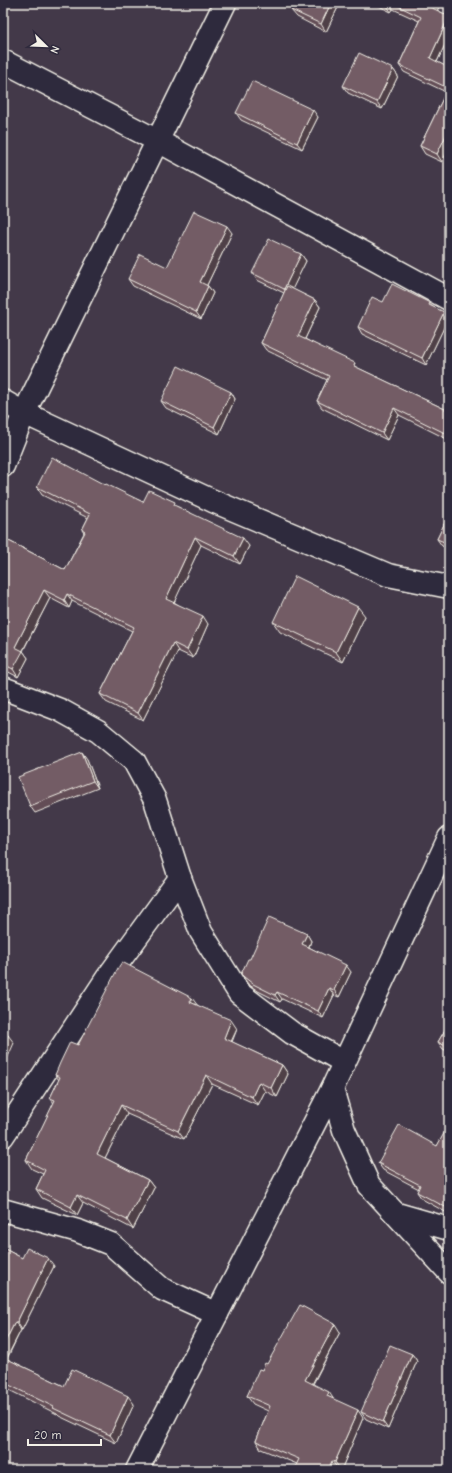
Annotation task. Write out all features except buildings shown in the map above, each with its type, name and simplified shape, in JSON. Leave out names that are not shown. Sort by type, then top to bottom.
[{"type":"street","points":[[3,466],[24,413],[225,3]]},
{"type":"street","points":[[3,61],[158,141],[449,299]]},
{"type":"street","points":[[3,401],[24,413],[213,502],[374,569],[394,576],[449,587]]},
{"type":"street","points":[[3,688],[60,710],[98,731],[134,761],[155,800],[180,878],[202,932],[240,993],[292,1033],[344,1062]]},
{"type":"street","points":[[137,1470],[332,1089],[449,838]]},
{"type":"street","points":[[3,1136],[107,978],[180,878]]},
{"type":"street","points":[[332,1089],[344,1130],[369,1185],[449,1272]]},
{"type":"street","points":[[3,1210],[78,1232],[111,1244],[162,1289],[217,1314]]},
{"type":"street","points":[[397,1214],[449,1229]]}]
